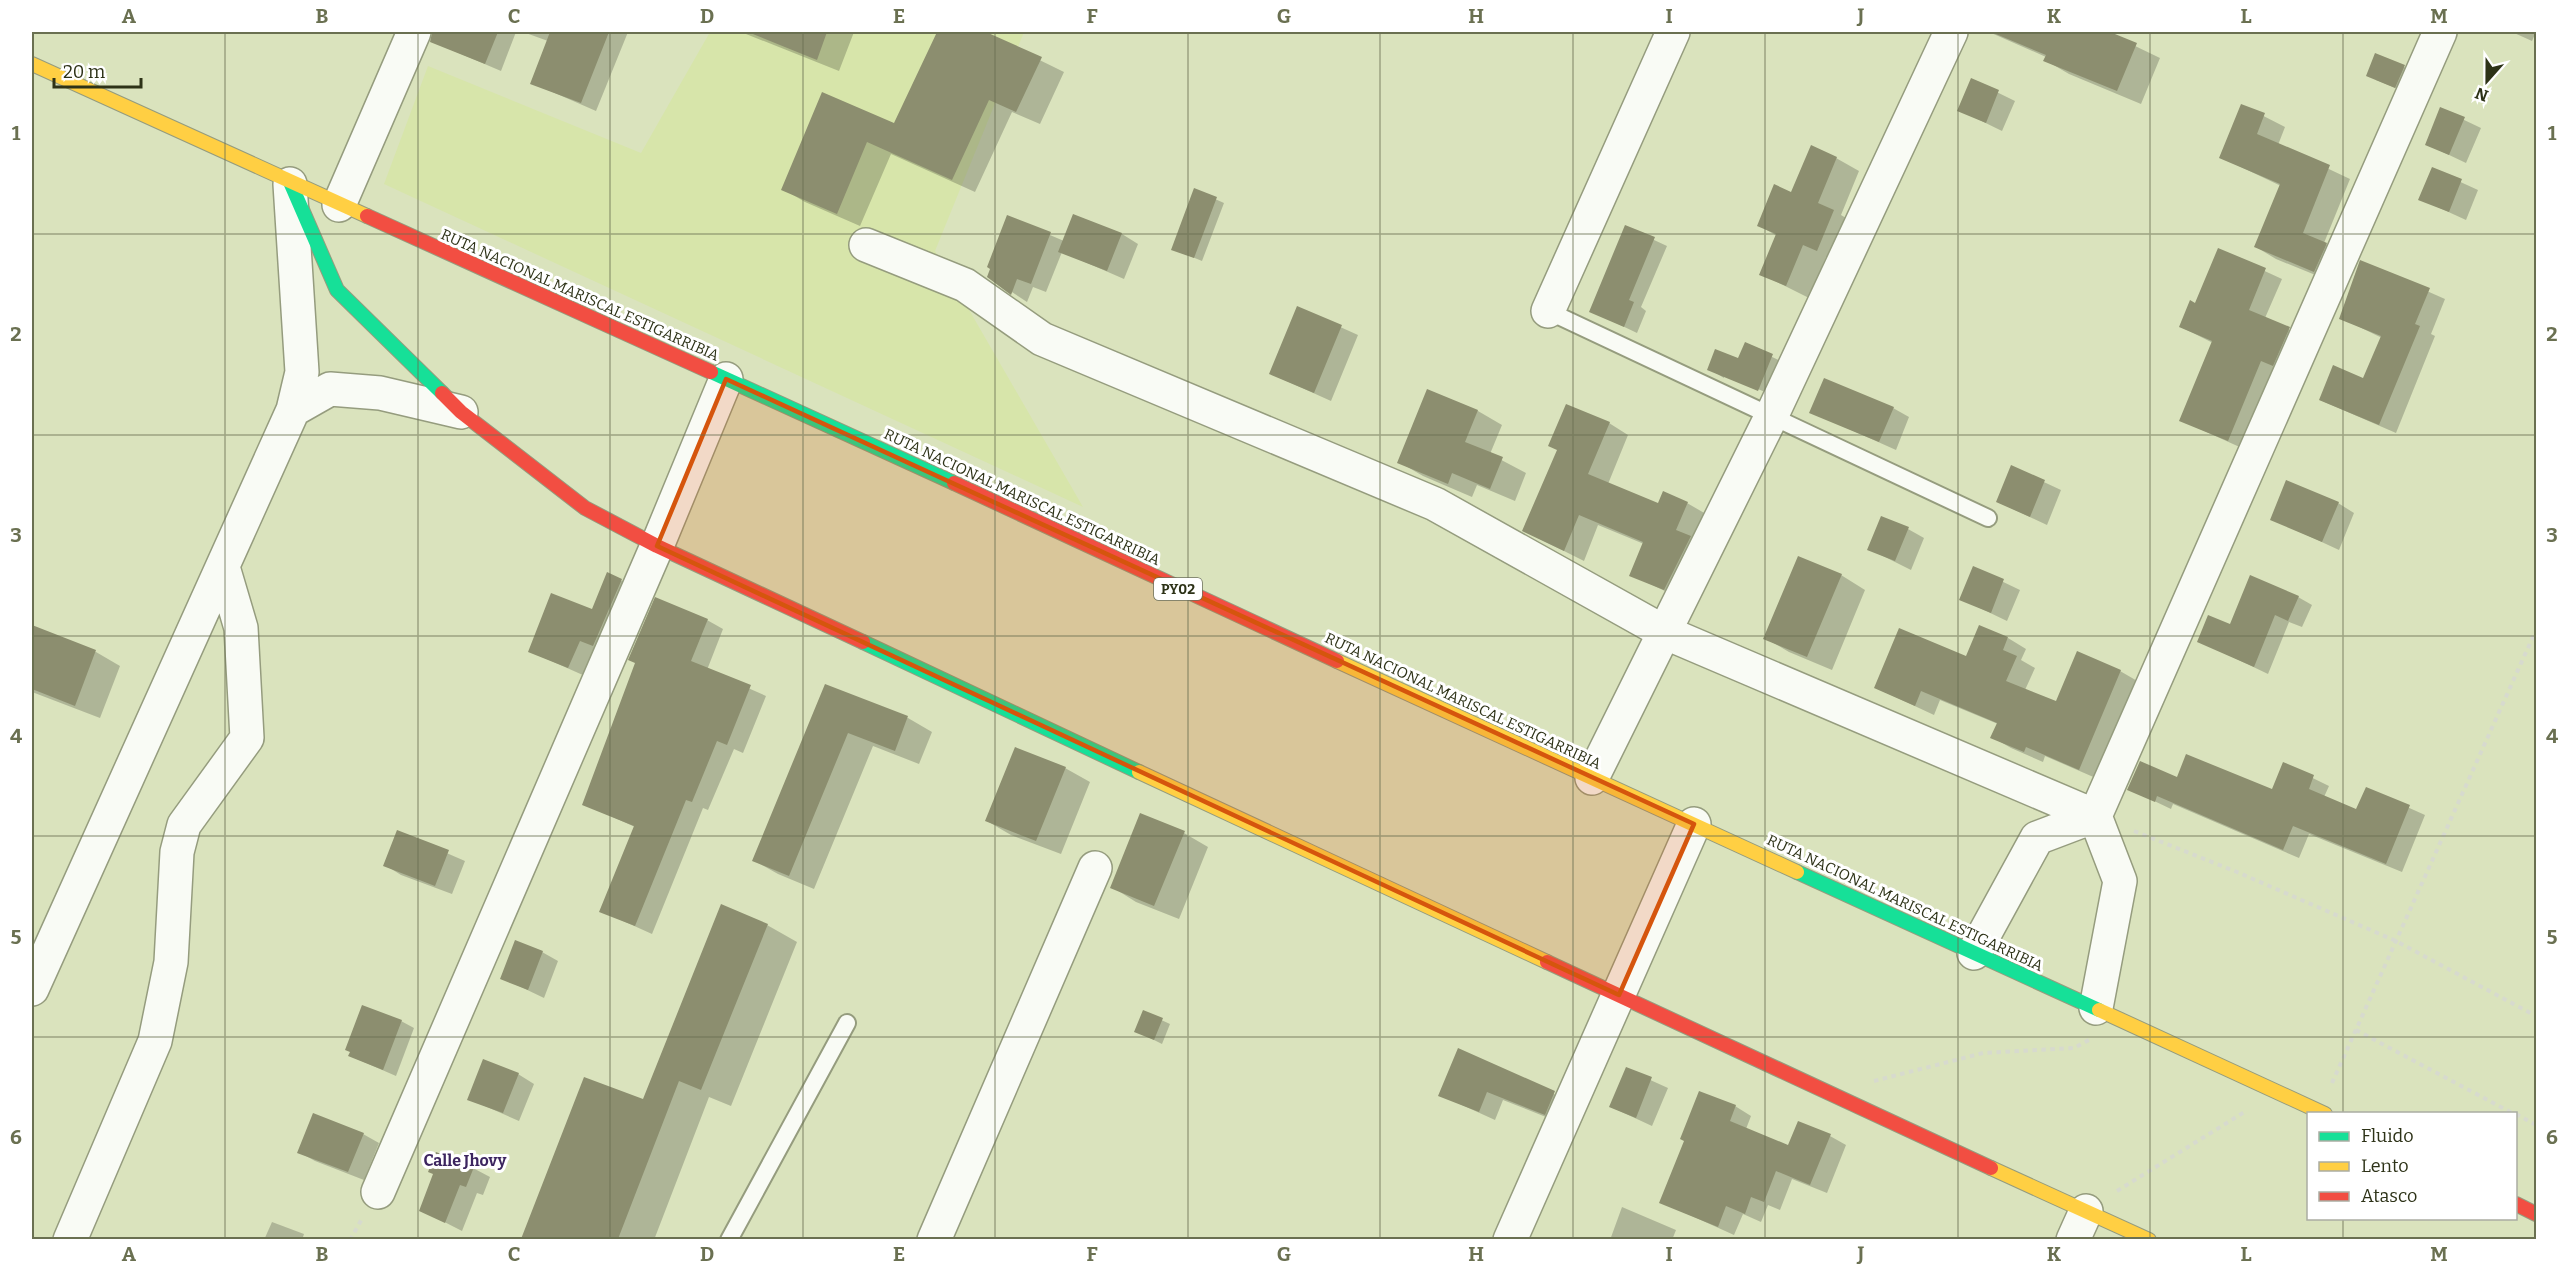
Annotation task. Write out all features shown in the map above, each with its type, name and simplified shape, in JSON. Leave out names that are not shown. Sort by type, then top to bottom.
[{"type":"main road","name":"RUTA NACIONAL MARISCAL ESTIGARRIBIA","points":[[32,64],[726,379],[2322,1112]]},
{"type":"main road","points":[[290,182],[337,290],[461,411],[585,508],[657,546],[1619,995],[2079,1225],[2150,1239]]},
{"type":"main road","points":[[2517,1204],[2536,1214]]},
{"type":"street","points":[[339,205],[414,32]]},
{"type":"street","points":[[1548,311],[1673,32]]},
{"type":"street","points":[[1592,778],[1771,417],[1951,32]]},
{"type":"street","points":[[2109,1014],[2120,881],[2095,816],[2440,32]]},
{"type":"street","points":[[32,989],[293,410],[302,372],[290,182]]},
{"type":"street","points":[[866,245],[965,285],[1042,339],[1435,504],[1664,632],[2095,816]]},
{"type":"street","points":[[378,1192],[657,546],[726,379]]},
{"type":"street","points":[[293,410],[330,389],[380,393],[461,411]]},
{"type":"street","points":[[70,1239],[155,1041],[171,962],[177,852],[184,825],[247,738],[241,628],[223,567]]},
{"type":"street","points":[[1974,953],[2037,838],[2095,816]]},
{"type":"street","points":[[1510,1239],[1694,824]]},
{"type":"street","points":[[934,1239],[1095,868]]},
{"type":"lane","points":[[1548,311],[1988,518]]},
{"type":"lane","points":[[729,1239],[847,1023]]},
{"type":"path","points":[[2322,1112],[2356,1030],[2536,630]]},
{"type":"path","points":[[2095,816],[2237,872],[2396,941],[2536,1016]]},
{"type":"path","points":[[1872,1081],[1983,1053],[2074,1048],[2109,1014]]},
{"type":"path","points":[[2356,1030],[2511,1112]]},
{"type":"path","points":[[2079,1225],[2278,1091]]},
{"type":"path","points":[[2517,1115],[2536,1125]]},
{"type":"highlighted area","points":[[726,379],[1694,824],[1619,995],[657,546]]},
{"type":"shaded area","points":[[710,32],[1024,32],[935,251],[1083,507],[384,184],[428,66],[641,153]]},
{"type":"building","points":[[432,32],[498,32],[485,64],[430,42]]},
{"type":"building","points":[[550,32],[609,32],[581,103],[530,84]]},
{"type":"building","points":[[748,32],[827,32],[817,60]]},
{"type":"building","points":[[937,32],[986,32],[1042,57],[1016,112],[989,100],[952,180],[867,142],[837,214],[781,190],[822,92],[894,123]]},
{"type":"building","points":[[1991,32],[2110,32],[2137,43],[2117,91],[2043,61],[2046,55]]},
{"type":"building","points":[[2375,53],[2405,65],[2395,88],[2366,76]]},
{"type":"building","points":[[1971,78],[1999,90],[1986,123],[1957,111]]},
{"type":"building","points":[[2241,104],[2265,113],[2257,134],[2330,165],[2303,233],[2327,243],[2314,272],[2254,247],[2280,184],[2219,158]]},
{"type":"building","points":[[2440,107],[2465,117],[2449,155],[2425,145]]},
{"type":"building","points":[[1811,145],[1837,157],[1818,203],[1834,210],[1817,251],[1803,245],[1786,286],[1759,275],[1776,234],[1757,226],[1774,184],[1791,192]]},
{"type":"building","points":[[2432,167],[2462,179],[2449,212],[2418,200]]},
{"type":"building","points":[[1194,188],[1217,197],[1194,258],[1171,250]]},
{"type":"building","points":[[1073,214],[1122,233],[1107,271],[1058,252]]},
{"type":"building","points":[[1007,215],[1051,232],[1031,284],[1017,279],[1011,295],[987,277],[990,269],[987,267]]},
{"type":"building","points":[[1625,225],[1655,237],[1629,300],[1634,302],[1624,327],[1589,312]]},
{"type":"building","points":[[2218,248],[2266,268],[2249,310],[2290,327],[2273,366],[2261,361],[2228,441],[2179,421],[2212,341],[2179,327],[2190,300],[2195,303]]},
{"type":"building","points":[[2360,260],[2430,288],[2415,324],[2420,326],[2379,425],[2319,400],[2333,365],[2363,378],[2381,336],[2339,319]]},
{"type":"building","points":[[1297,306],[1342,325],[1314,393],[1269,374]]},
{"type":"building","points":[[1745,342],[1773,354],[1758,391],[1707,370],[1715,349],[1738,358]]},
{"type":"building","points":[[1824,378],[1894,407],[1879,442],[1809,413]]},
{"type":"building","points":[[1427,389],[1478,410],[1465,442],[1503,457],[1490,489],[1452,473],[1448,484],[1397,463]]},
{"type":"building","points":[[1566,404],[1610,422],[1588,474],[1658,503],[1663,491],[1688,502],[1676,530],[1691,536],[1664,590],[1629,576],[1643,542],[1579,515],[1564,551],[1522,531],[1557,450],[1548,446]]},
{"type":"building","points":[[2011,465],[2045,480],[2030,517],[1996,502]]},
{"type":"building","points":[[2286,480],[2339,502],[2322,542],[2270,520]]},
{"type":"building","points":[[1881,516],[1909,527],[1895,561],[1867,550]]},
{"type":"building","points":[[1798,556],[1842,574],[1807,657],[1763,639]]},
{"type":"building","points":[[1973,566],[2004,579],[1991,613],[1959,600]]},
{"type":"building","points":[[607,572],[622,579],[593,646],[580,641],[568,668],[528,652],[551,593],[592,609]]},
{"type":"building","points":[[2250,575],[2299,596],[2288,621],[2275,615],[2254,667],[2197,642],[2208,615],[2230,624]]},
{"type":"building","points":[[655,597],[708,619],[691,661],[751,685],[727,745],[717,741],[692,802],[686,800],[635,926],[599,912],[634,826],[582,805],[635,663],[628,660]]},
{"type":"building","points":[[32,625],[96,650],[75,706],[32,689]]},
{"type":"building","points":[[1979,625],[2008,637],[2003,650],[2017,656],[2006,681],[2056,701],[2077,651],[2121,670],[2079,770],[2026,747],[2024,752],[1990,738],[1997,723],[1921,691],[1915,706],[1874,688],[1899,628],[1966,656]]},
{"type":"building","points":[[825,684],[908,716],[895,751],[848,733],[789,876],[752,861]]},
{"type":"building","points":[[1015,747],[1066,767],[1036,841],[985,821]]},
{"type":"building","points":[[2186,754],[2272,789],[2283,762],[2314,775],[2309,789],[2356,809],[2366,787],[2410,805],[2386,864],[2293,826],[2283,850],[2157,796],[2155,802],[2127,790],[2140,761],[2177,777]]},
{"type":"building","points":[[1140,813],[1185,831],[1154,906],[1110,888]]},
{"type":"building","points":[[397,830],[449,850],[435,886],[383,866]]},
{"type":"building","points":[[721,904],[768,924],[701,1090],[679,1081],[618,1239],[521,1239],[584,1077],[643,1099]]},
{"type":"building","points":[[515,940],[543,951],[528,990],[500,979]]},
{"type":"building","points":[[362,1005],[402,1020],[383,1070],[348,1056],[350,1052],[345,1050]]},
{"type":"building","points":[[1143,1010],[1163,1018],[1154,1040],[1134,1032]]},
{"type":"building","points":[[1458,1048],[1555,1091],[1545,1115],[1487,1092],[1479,1112],[1438,1096]]},
{"type":"building","points":[[483,1059],[519,1073],[503,1113],[467,1100]]},
{"type":"building","points":[[1626,1067],[1652,1077],[1636,1118],[1609,1107]]},
{"type":"building","points":[[1699,1091],[1736,1105],[1730,1121],[1788,1145],[1798,1121],[1831,1134],[1810,1185],[1776,1171],[1764,1202],[1751,1197],[1745,1214],[1726,1206],[1718,1227],[1659,1203],[1684,1141],[1680,1139]]},
{"type":"building","points":[[313,1113],[364,1133],[348,1172],[297,1153]]},
{"type":"building","points":[[436,1152],[474,1167],[466,1187],[460,1185],[445,1223],[419,1211],[433,1174],[428,1172]]},
{"type":"traffic: fast","points":[[290,182],[337,290],[442,393]]},
{"type":"traffic: fast","points":[[711,372],[954,483]]},
{"type":"traffic: fast","points":[[863,642],[1139,772]]},
{"type":"traffic: fast","points":[[1797,872],[2099,1010]]},
{"type":"traffic: slow","points":[[32,64],[367,216]]},
{"type":"traffic: slow","points":[[1337,661],[1797,872]]},
{"type":"traffic: slow","points":[[1139,772],[1547,962]]},
{"type":"traffic: slow","points":[[2099,1010],[2321,1112]]},
{"type":"traffic: slow","points":[[1991,1168],[2149,1240]]},
{"type":"traffic: jam","points":[[367,216],[711,372]]},
{"type":"traffic: jam","points":[[442,393],[461,412],[585,508],[657,546],[863,642]]},
{"type":"traffic: jam","points":[[954,483],[1337,661]]},
{"type":"traffic: jam","points":[[1547,962],[1991,1168]]},
{"type":"traffic: jam","points":[[2517,1204],[2536,1214]]},
{"type":"district","name":"Calle Jhovy","points":[[465,1160]]}]
